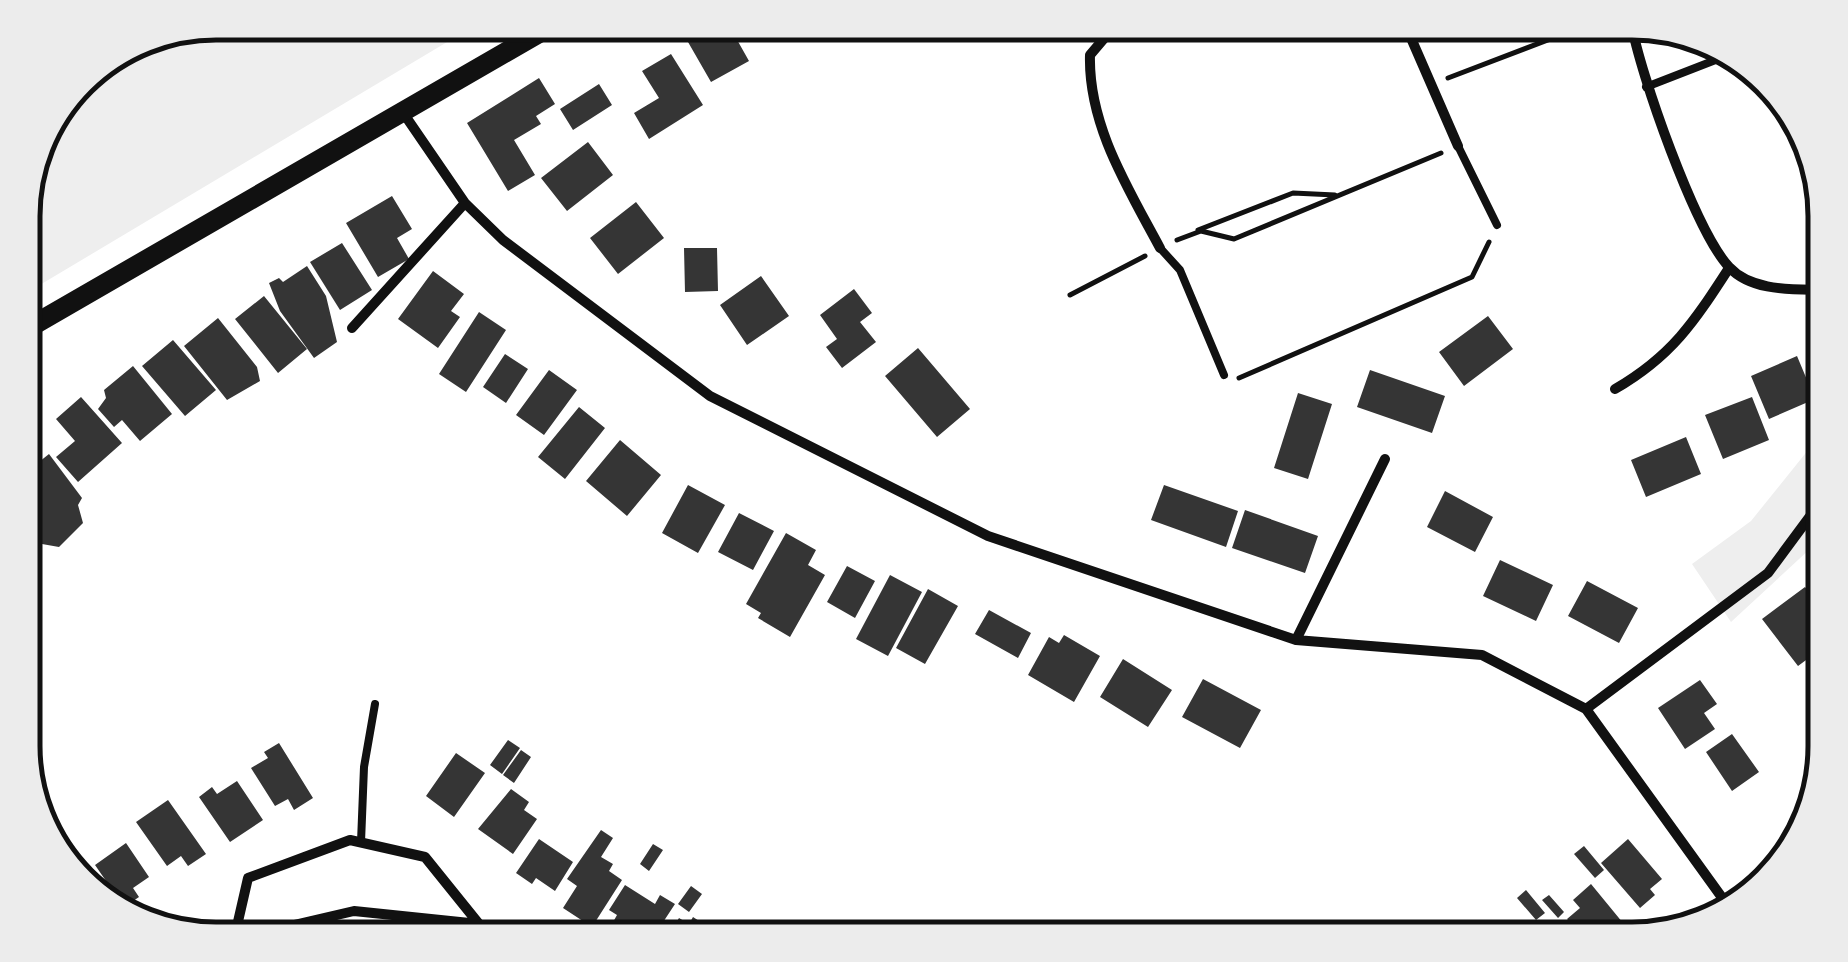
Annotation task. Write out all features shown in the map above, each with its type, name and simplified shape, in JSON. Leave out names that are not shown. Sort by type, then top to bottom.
[{"type":"main road","points":[[40,321],[528,40]]},
{"type":"street","points":[[1103,40],[1090,55],[1089,86],[1096,119],[1160,248]]},
{"type":"street","points":[[1412,40],[1458,146]]},
{"type":"street","points":[[1635,40],[1646,87],[1701,216],[1730,268],[1770,288],[1808,289]]},
{"type":"street","points":[[404,114],[465,203],[503,240],[710,396],[988,536],[1296,640],[1482,655],[1586,709],[1722,897]]},
{"type":"street","points":[[352,328],[465,203]]},
{"type":"street","points":[[1615,388],[1653,366],[1686,335],[1730,268]]},
{"type":"street","points":[[1296,640],[1385,459]]},
{"type":"street","points":[[1586,709],[1768,572],[1808,519]]},
{"type":"street","points":[[238,922],[248,878],[350,840],[424,857],[477,922]]},
{"type":"street","points":[[306,922],[354,910],[461,922]]},
{"type":"lane","points":[[1646,87],[1714,61]]},
{"type":"lane","points":[[1458,146],[1497,225]]},
{"type":"lane","points":[[1160,248],[1180,270],[1224,374]]},
{"type":"lane","points":[[361,842],[364,766],[376,704]]},
{"type":"path","points":[[1430,84],[1547,40]]},
{"type":"path","points":[[1191,233],[1234,238],[1458,146]]},
{"type":"path","points":[[1070,295],[1191,233],[1293,193],[1338,196]]},
{"type":"path","points":[[1224,374],[1240,378],[1472,278],[1497,225]]},
{"type":"shaded area","points":[[216,40],[450,40],[40,285],[40,205],[53,149],[84,100],[138,58],[182,43]]},
{"type":"shaded area","points":[[1808,450],[1808,551],[1731,622],[1692,564],[1751,521]]},
{"type":"building","points":[[737,40],[749,61],[711,82],[688,42]]},
{"type":"building","points":[[671,54],[703,105],[649,139],[634,113],[659,98],[642,71]]},
{"type":"building","points":[[539,78],[555,104],[536,116],[541,124],[514,140],[535,175],[508,191],[467,123]]},
{"type":"building","points":[[599,84],[612,105],[573,130],[560,109]]},
{"type":"building","points":[[588,142],[613,175],[567,211],[541,178]]},
{"type":"building","points":[[392,196],[412,229],[397,238],[409,259],[378,277],[346,223]]},
{"type":"building","points":[[636,202],[664,238],[618,274],[590,238]]},
{"type":"building","points":[[342,243],[372,290],[340,310],[310,262]]},
{"type":"building","points":[[684,248],[717,248],[718,291],[685,292]]},
{"type":"building","points":[[307,266],[326,296],[337,342],[314,358],[280,311],[269,283],[279,278],[283,282]]},
{"type":"building","points":[[433,271],[464,294],[451,311],[460,317],[438,348],[398,319]]},
{"type":"building","points":[[761,276],[789,316],[747,345],[720,305]]},
{"type":"building","points":[[854,289],[872,313],[860,322],[876,342],[842,368],[826,347],[837,339],[820,315]]},
{"type":"building","points":[[264,296],[307,349],[278,373],[235,319]]},
{"type":"building","points":[[479,312],[506,330],[466,392],[439,374]]},
{"type":"building","points":[[1488,316],[1513,349],[1464,386],[1439,352]]},
{"type":"building","points":[[218,318],[257,367],[260,381],[227,400],[184,346]]},
{"type":"building","points":[[173,340],[216,390],[185,416],[142,366]]},
{"type":"building","points":[[918,348],[970,409],[937,437],[885,376]]},
{"type":"building","points":[[505,354],[528,369],[506,403],[483,387]]},
{"type":"building","points":[[1797,356],[1808,382],[1808,402],[1769,419],[1751,376]]},
{"type":"building","points":[[133,366],[172,414],[140,441],[122,420],[114,427],[98,409],[106,398],[104,390]]},
{"type":"building","points":[[549,370],[577,390],[544,435],[516,415]]},
{"type":"building","points":[[1370,370],[1445,396],[1432,433],[1357,407]]},
{"type":"building","points":[[1298,393],[1332,404],[1308,479],[1274,468]]},
{"type":"building","points":[[81,397],[122,443],[78,482],[56,457],[75,441],[56,419]]},
{"type":"building","points":[[1752,397],[1769,440],[1723,459],[1705,415]]},
{"type":"building","points":[[579,407],[605,428],[565,479],[538,457]]},
{"type":"building","points":[[1686,437],[1701,474],[1646,497],[1631,460]]},
{"type":"building","points":[[620,440],[661,475],[627,516],[586,481]]},
{"type":"building","points":[[49,454],[82,498],[78,505],[83,523],[59,547],[40,541],[40,461]]},
{"type":"building","points":[[688,485],[725,505],[698,553],[662,533]]},
{"type":"building","points":[[1164,485],[1238,511],[1226,547],[1151,520]]},
{"type":"building","points":[[1445,491],[1493,517],[1475,552],[1427,527]]},
{"type":"building","points":[[1245,510],[1318,536],[1305,573],[1232,548]]},
{"type":"building","points":[[739,513],[774,531],[753,570],[718,552]]},
{"type":"building","points":[[786,533],[816,550],[808,565],[825,575],[790,637],[758,618],[761,613],[746,604]]},
{"type":"building","points":[[1500,560],[1553,585],[1536,621],[1483,596]]},
{"type":"building","points":[[847,566],[875,581],[855,618],[827,602]]},
{"type":"building","points":[[890,575],[922,592],[888,656],[856,639]]},
{"type":"building","points":[[1587,581],[1638,608],[1619,643],[1568,616]]},
{"type":"building","points":[[1805,587],[1808,659],[1798,666],[1762,619]]},
{"type":"building","points":[[928,589],[958,606],[925,664],[896,648]]},
{"type":"building","points":[[989,610],[1031,633],[1018,658],[975,634]]},
{"type":"building","points":[[1064,635],[1100,656],[1074,702],[1028,675],[1049,637],[1059,643]]},
{"type":"building","points":[[1123,659],[1172,690],[1148,727],[1100,697]]},
{"type":"building","points":[[1203,679],[1261,710],[1240,748],[1182,717]]},
{"type":"building","points":[[1700,680],[1717,704],[1704,713],[1715,729],[1685,749],[1658,708]]},
{"type":"building","points":[[1732,734],[1759,772],[1732,791],[1706,752]]},
{"type":"building","points":[[508,740],[520,748],[502,774],[490,765]]},
{"type":"building","points":[[279,743],[313,798],[294,810],[288,799],[275,806],[251,768],[268,758],[264,752]]},
{"type":"building","points":[[521,750],[531,757],[514,783],[503,775]]},
{"type":"building","points":[[456,753],[485,773],[454,817],[426,796]]},
{"type":"building","points":[[237,781],[263,820],[230,842],[199,797],[212,787],[217,794]]},
{"type":"building","points":[[511,789],[529,802],[524,810],[537,819],[513,854],[478,829]]},
{"type":"building","points":[[168,800],[206,854],[188,866],[181,856],[167,866],[136,822]]},
{"type":"building","points":[[601,830],[613,838],[601,857],[613,864],[609,871],[622,880],[595,922],[584,922],[563,908],[577,886],[567,879]]},
{"type":"building","points":[[539,839],[573,862],[555,891],[536,878],[532,884],[516,873]]},
{"type":"building","points":[[1628,839],[1662,879],[1650,889],[1655,895],[1640,908],[1601,863]]},
{"type":"building","points":[[126,843],[149,877],[133,888],[139,897],[133,901],[109,885],[95,865]]},
{"type":"building","points":[[653,844],[663,850],[649,871],[640,864]]},
{"type":"building","points":[[1584,846],[1604,870],[1595,878],[1574,854]]},
{"type":"building","points":[[1591,884],[1622,922],[1570,922],[1567,919],[1580,908],[1573,900]]},
{"type":"building","points":[[625,885],[655,904],[660,895],[675,904],[663,922],[613,922],[617,915],[609,910]]},
{"type":"building","points":[[691,886],[702,894],[689,912],[678,904]]},
{"type":"building","points":[[1526,890],[1545,913],[1536,920],[1517,898]]},
{"type":"building","points":[[1549,895],[1564,912],[1558,918],[1542,900]]}]
